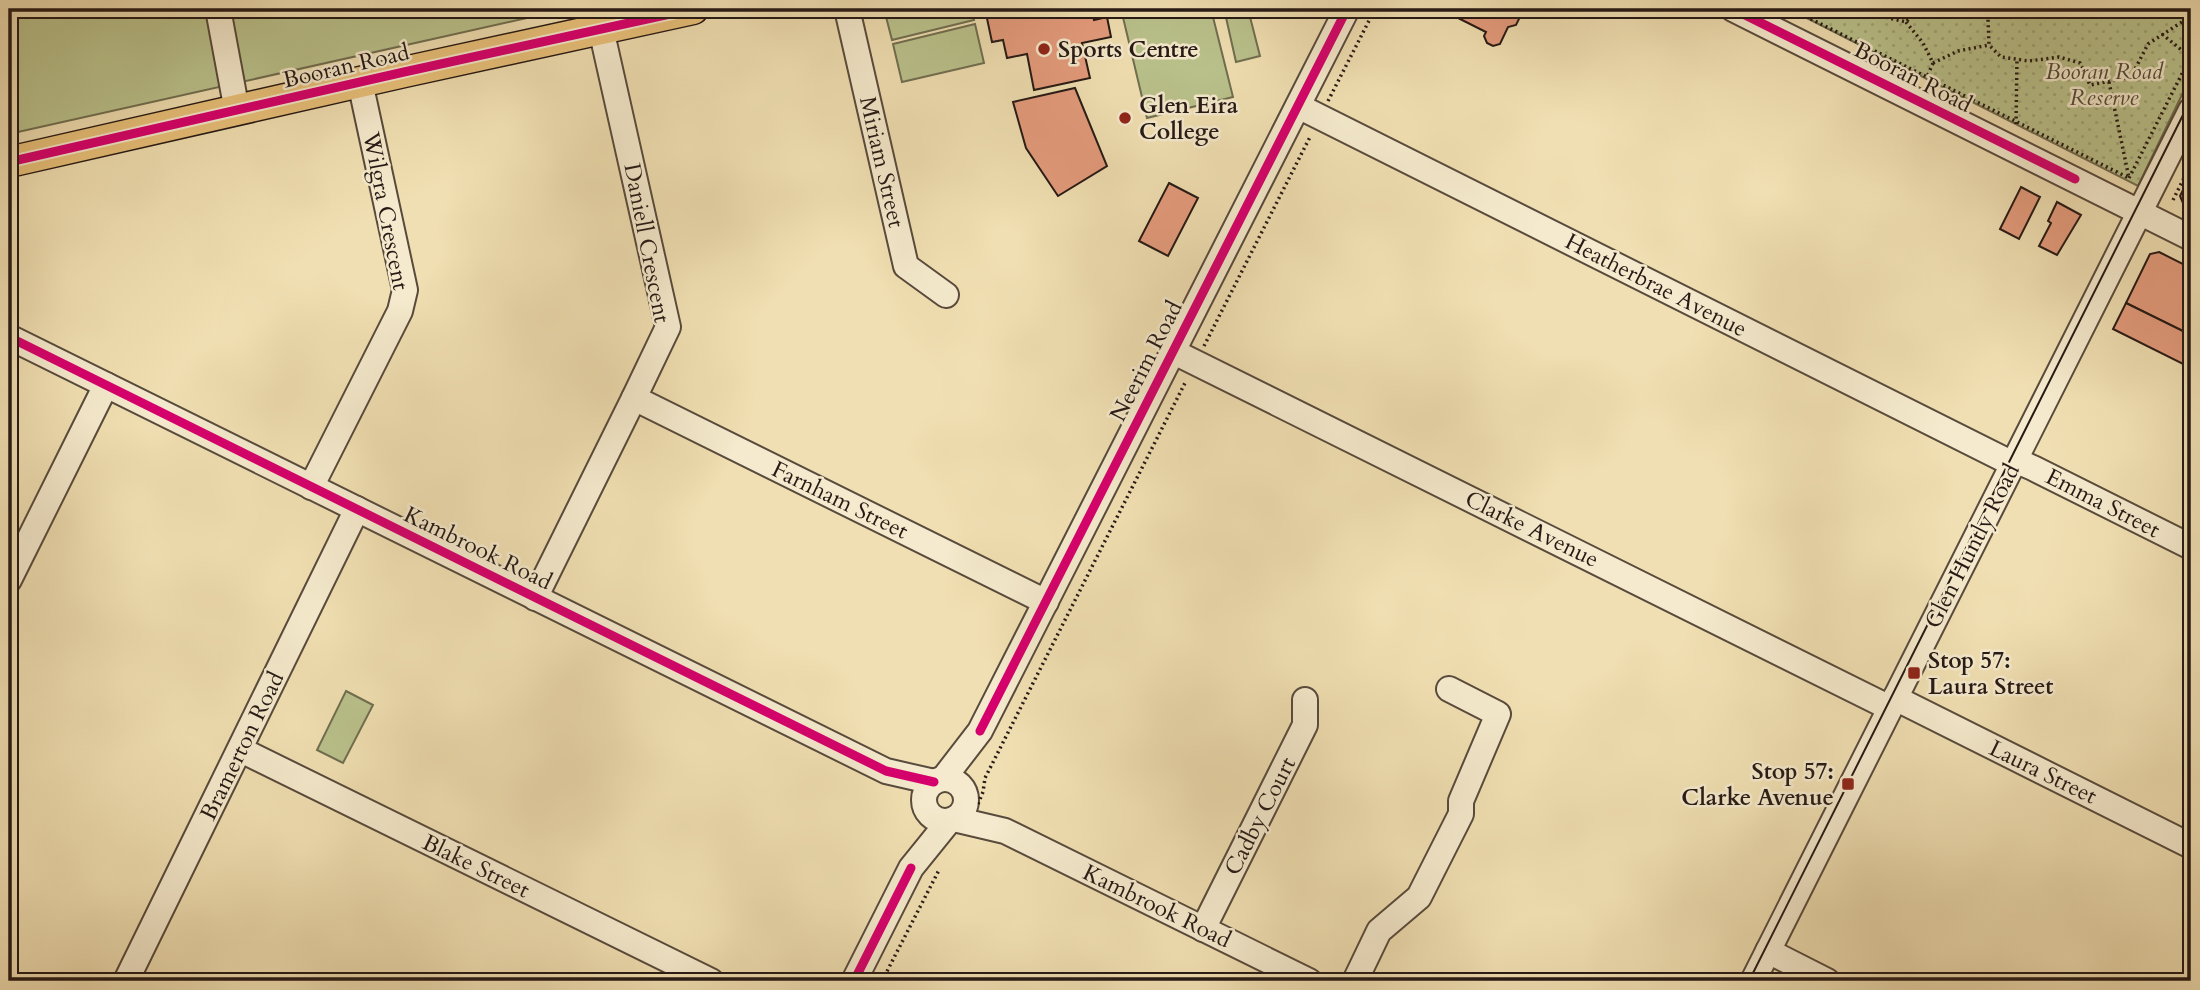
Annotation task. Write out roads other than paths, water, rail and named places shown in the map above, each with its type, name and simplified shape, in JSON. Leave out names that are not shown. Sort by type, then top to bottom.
[{"type":"main road","name":"Booran Road","points":[[9,162],[693,9]]},
{"type":"street","points":[[218,9],[237,111]]},
{"type":"street","name":"Miriam Street","points":[[848,9],[906,266],[946,295]]},
{"type":"street","name":"Neerim Road","points":[[854,981],[911,868],[957,802],[980,731],[1347,9]]},
{"type":"street","name":"Booran Road","points":[[1733,9],[2191,238]]},
{"type":"street","name":"Daniell Crescent","points":[[534,598],[635,398],[667,327],[601,29]]},
{"type":"street","name":"Wilgra Crescent","points":[[311,487],[400,311],[405,290],[360,82]]},
{"type":"street","name":"Heatherbrae Avenue","points":[[1298,106],[2014,463]]},
{"type":"street","name":"Glen Huntly Road","points":[[1753,981],[2191,110]]},
{"type":"street","name":"Kambrook Road","points":[[9,337],[886,771],[957,802],[1005,831],[1308,981]]},
{"type":"street","name":"Clarke Avenue","points":[[1172,351],[1893,703]]},
{"type":"street","points":[[9,580],[106,385]]},
{"type":"street","name":"Farnham Street","points":[[635,398],[1046,602]]},
{"type":"street","name":"Emma Street","points":[[2014,463],[2033,468],[2191,547]]},
{"type":"street","name":"Bramerton Road","points":[[126,981],[357,509]]},
{"type":"street","points":[[1354,981],[1378,932],[1419,897],[1461,814],[1461,801],[1498,714],[1449,689]]},
{"type":"street","name":"Cadby Court","points":[[1203,929],[1305,725],[1305,700]]},
{"type":"street","name":"Laura Street","points":[[1893,703],[2191,846]]},
{"type":"street","name":"Blake Street","points":[[241,750],[711,981]]},
{"type":"street","name":"Kambrook Road","points":[[886,771],[936,819],[957,802]]},
{"type":"street","name":"Neerim Road","points":[[911,868],[926,808]]},
{"type":"street","points":[[1768,951],[1828,981]]},
{"type":"tram line","points":[[1749,981],[2191,99]]},
{"type":"place","name":"Sports Centre","points":[[1044,49]]},
{"type":"place","name":"Glen Eira College","points":[[1125,118]]},
{"type":"place","name":"Stop 57: Laura Street","points":[[1914,673]]},
{"type":"place","name":"Stop 57: Clarke Avenue","points":[[1848,784]]},
{"type":"park label","name":"Booran Road Reserve","points":[[2104,84]]}]
